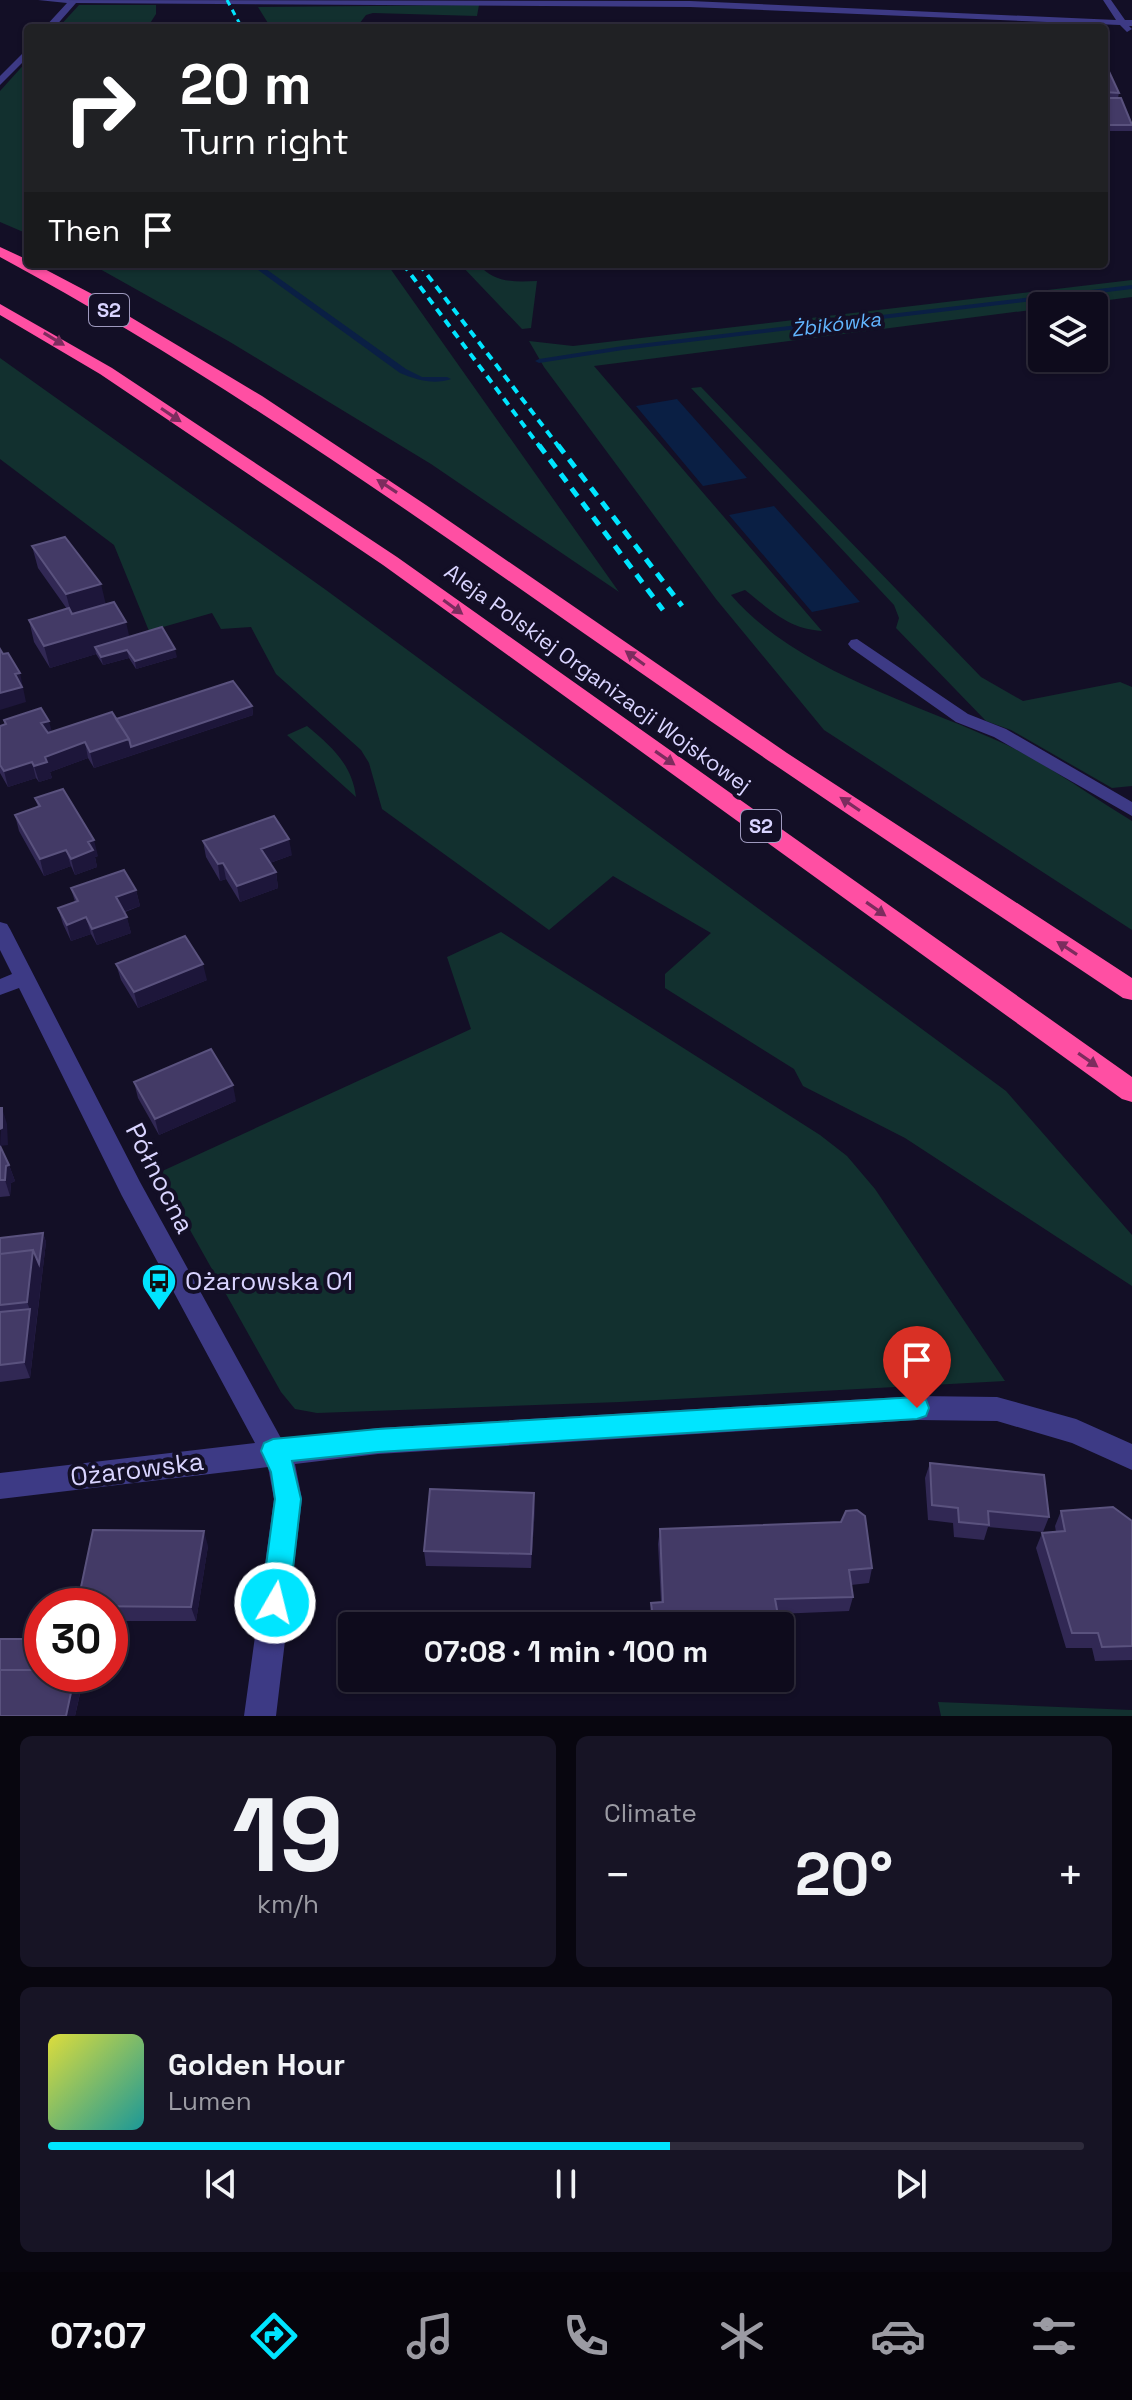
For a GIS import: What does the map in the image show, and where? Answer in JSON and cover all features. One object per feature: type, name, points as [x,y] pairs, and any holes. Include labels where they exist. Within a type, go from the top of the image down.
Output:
[{"type":"highway","name":"Aleja Polskiej Organizacji Wojskowej","points":[[0,251],[24,263]]},
{"type":"highway","name":"Aleja Polskiej Organizacji Wojskowej","points":[[33,268],[215,372],[452,528],[664,679],[1132,991]]},
{"type":"highway","name":"Aleja Polskiej Organizacji Wojskowej","points":[[0,309],[106,371],[390,561],[1132,1091]]},
{"type":"street","points":[[42,0],[690,4],[1128,23]]},
{"type":"street","points":[[53,24],[74,0]]},
{"type":"street","points":[[1107,0],[1128,23],[1132,37]]},
{"type":"street","points":[[0,82],[24,55]]},
{"type":"street","points":[[857,644],[962,718],[1000,733],[1132,810]]},
{"type":"street","name":"Północna","points":[[0,929],[131,1189],[284,1470],[288,1499],[260,1716]]},
{"type":"street","points":[[0,987],[25,978]]},
{"type":"street","name":"Ożarowska","points":[[0,1486],[273,1451],[378,1441],[917,1408],[997,1409],[1076,1432],[1132,1457]]},
{"type":"green space","points":[[79,5],[156,5],[156,14],[150,24],[62,24]]},
{"type":"green space","points":[[479,5],[477,16],[373,13],[366,15],[359,24],[269,24],[258,7]]},
{"type":"green space","points":[[24,64],[24,232],[0,222],[0,91]]},
{"type":"green space","points":[[98,268],[390,268],[619,592],[431,464],[230,342]]},
{"type":"green space","points":[[464,268],[482,268],[505,280],[537,281],[531,328],[522,329]]},
{"type":"green space","points":[[1132,280],[1132,297],[1108,300],[1108,292],[1030,292]]},
{"type":"green space","points":[[1028,292],[1028,310],[594,366],[822,631],[789,622],[745,590],[731,595],[759,622],[790,645],[860,683],[1023,753],[1132,821],[1132,930],[824,730],[716,599],[544,367],[529,341],[573,346]]},
{"type":"green space","points":[[0,358],[326,590],[1006,1091],[1132,1235],[1132,1286],[905,1138],[803,1086],[794,1069],[665,988],[665,974],[711,933],[613,876],[549,930],[382,809],[369,763],[361,750],[276,674],[251,627],[221,629],[212,613],[149,631],[114,545],[0,459]]},
{"type":"green space","points":[[701,387],[981,677],[1023,701],[1120,682],[1132,687],[1132,786],[1112,788],[1011,730],[986,721],[896,628],[899,618],[894,605],[691,388]]},
{"type":"green space","points":[[307,726],[345,765],[356,797],[287,735]]},
{"type":"green space","points":[[501,932],[820,1135],[847,1156],[875,1189],[1005,1381],[620,1402],[317,1413],[295,1409],[281,1392],[158,1173],[471,1029],[447,957]]},
{"type":"green space","points":[[938,1702],[1132,1710],[1132,1716],[941,1716]]},
{"type":"water","points":[[677,399],[747,478],[703,486],[636,406]]},
{"type":"water","points":[[774,506],[860,602],[812,612],[729,515]]},
{"type":"building","points":[[1108,69],[1119,93],[1108,92]]},
{"type":"building","points":[[1108,98],[1121,98],[1132,125],[1108,125]]},
{"type":"building","points":[[65,537],[101,584],[66,594],[32,546]]},
{"type":"building","points":[[114,602],[126,622],[44,646],[29,620],[69,608],[72,614]]},
{"type":"building","points":[[162,627],[175,649],[135,661],[127,650],[101,657],[95,647]]},
{"type":"building","points":[[0,649],[3,654],[8,653],[20,673],[15,674],[22,687],[0,693]]},
{"type":"building","points":[[233,681],[252,706],[131,747],[116,719]]},
{"type":"building","points":[[41,708],[49,721],[41,723],[48,733],[112,712],[129,739],[90,752],[85,742],[45,757],[47,762],[34,766],[32,762],[4,771],[0,765],[0,726],[6,724],[4,720]]},
{"type":"building","points":[[63,789],[94,840],[88,842],[93,850],[71,859],[66,850],[40,859],[15,815],[40,806],[35,798]]},
{"type":"building","points":[[274,816],[289,839],[261,849],[276,872],[237,886],[223,863],[218,864],[203,841]]},
{"type":"building","points":[[124,870],[136,890],[116,897],[127,917],[92,929],[86,917],[67,925],[58,908],[78,901],[71,888]]},
{"type":"building","points":[[185,936],[203,964],[134,992],[116,964]]},
{"type":"building","points":[[211,1049],[233,1085],[155,1119],[134,1082]]},
{"type":"building","points":[[0,1108],[2,1128],[0,1129]]},
{"type":"building","points":[[0,1146],[9,1165],[6,1166],[5,1180],[0,1180]]},
{"type":"building","points":[[43,1233],[39,1264],[33,1250],[0,1254],[0,1238]]},
{"type":"building","points":[[33,1250],[27,1302],[0,1305],[0,1254]]},
{"type":"building","points":[[30,1309],[24,1362],[0,1365],[0,1312]]},
{"type":"building","points":[[930,1463],[1044,1475],[1049,1517],[988,1511],[989,1525],[959,1522],[958,1508],[932,1505]]},
{"type":"building","points":[[430,1489],[534,1493],[531,1554],[424,1551]]},
{"type":"building","points":[[1113,1507],[1132,1521],[1132,1646],[1102,1647],[1098,1633],[1072,1633],[1042,1533],[1065,1531],[1061,1511]]},
{"type":"building","points":[[857,1510],[865,1516],[872,1568],[849,1570],[853,1597],[775,1599],[777,1612],[652,1612],[651,1603],[663,1602],[660,1529],[841,1522],[846,1511]]},
{"type":"building","points":[[93,1530],[204,1531],[191,1607],[128,1606],[128,1588],[81,1588]]},
{"type":"building","points":[[0,1639],[24,1639],[24,1670],[0,1670]]},
{"type":"building","points":[[0,1670],[24,1670],[24,1692],[71,1692],[66,1716],[0,1716]]},
{"type":"waterway","name":"Żbikówka","points":[[260,268],[403,371],[421,379],[447,379]]},
{"type":"waterway","name":"Żbikówka","points":[[539,361],[623,348],[1132,287]]},
{"type":"railway","points":[[227,0],[240,24]]},
{"type":"railway","points":[[406,268],[540,447]]},
{"type":"railway","points":[[422,268],[559,447]]},
{"type":"railway","points":[[539,445],[663,610]]},
{"type":"railway","points":[[558,445],[682,606]]},
{"type":"place","name":"Ożarowska 01","points":[[159,1312]]},
{"type":"route","points":[[275,1603],[288,1499],[284,1470],[273,1451],[378,1441],[917,1408]]}]
